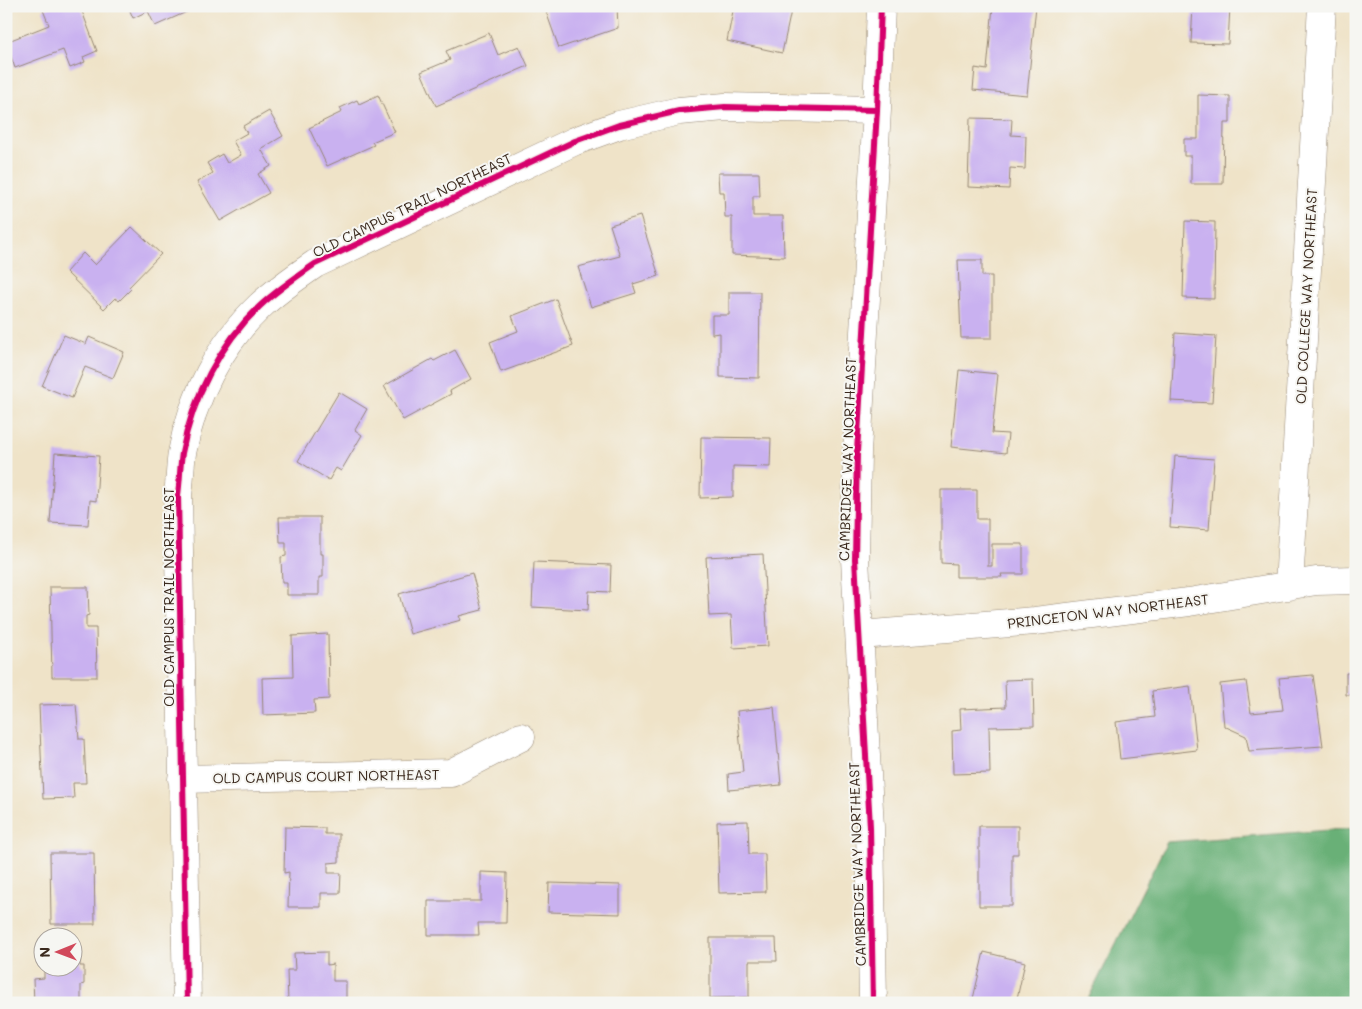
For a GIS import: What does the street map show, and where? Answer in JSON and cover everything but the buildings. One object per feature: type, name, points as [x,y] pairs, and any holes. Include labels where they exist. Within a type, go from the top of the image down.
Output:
[{"type":"street","name":"CAMBRIDGE WAY NORTHEAST","points":[[872,1003],[870,827],[855,559],[857,452],[877,110],[881,6]]},
{"type":"street","name":"OLD COLLEGE WAY NORTHEAST","points":[[1289,586],[1322,6]]},
{"type":"street","name":"OLD CAMPUS TRAIL NORTHEAST","points":[[187,1003],[178,495],[182,453],[193,412],[210,373],[232,338],[260,306],[288,282],[315,264],[575,141],[619,126],[679,111],[725,107],[877,110]]},
{"type":"street","name":"PRINCETON WAY NORTHEAST","points":[[860,635],[1035,622],[1189,602],[1316,581],[1356,580]]},
{"type":"street","name":"OLD CAMPUS COURT NORTHEAST","points":[[182,779],[451,773],[522,738]]},
{"type":"green space","points":[[1356,828],[1356,1003],[1086,1003],[1167,842]]},
{"type":"cycle path","points":[[873,1003],[870,827],[855,559],[857,452],[877,110],[881,6]]},
{"type":"cycle path","points":[[187,1003],[178,495],[182,453],[193,412],[210,373],[232,337],[266,300],[315,264],[575,141],[619,125],[679,111],[725,107],[877,110]]}]
